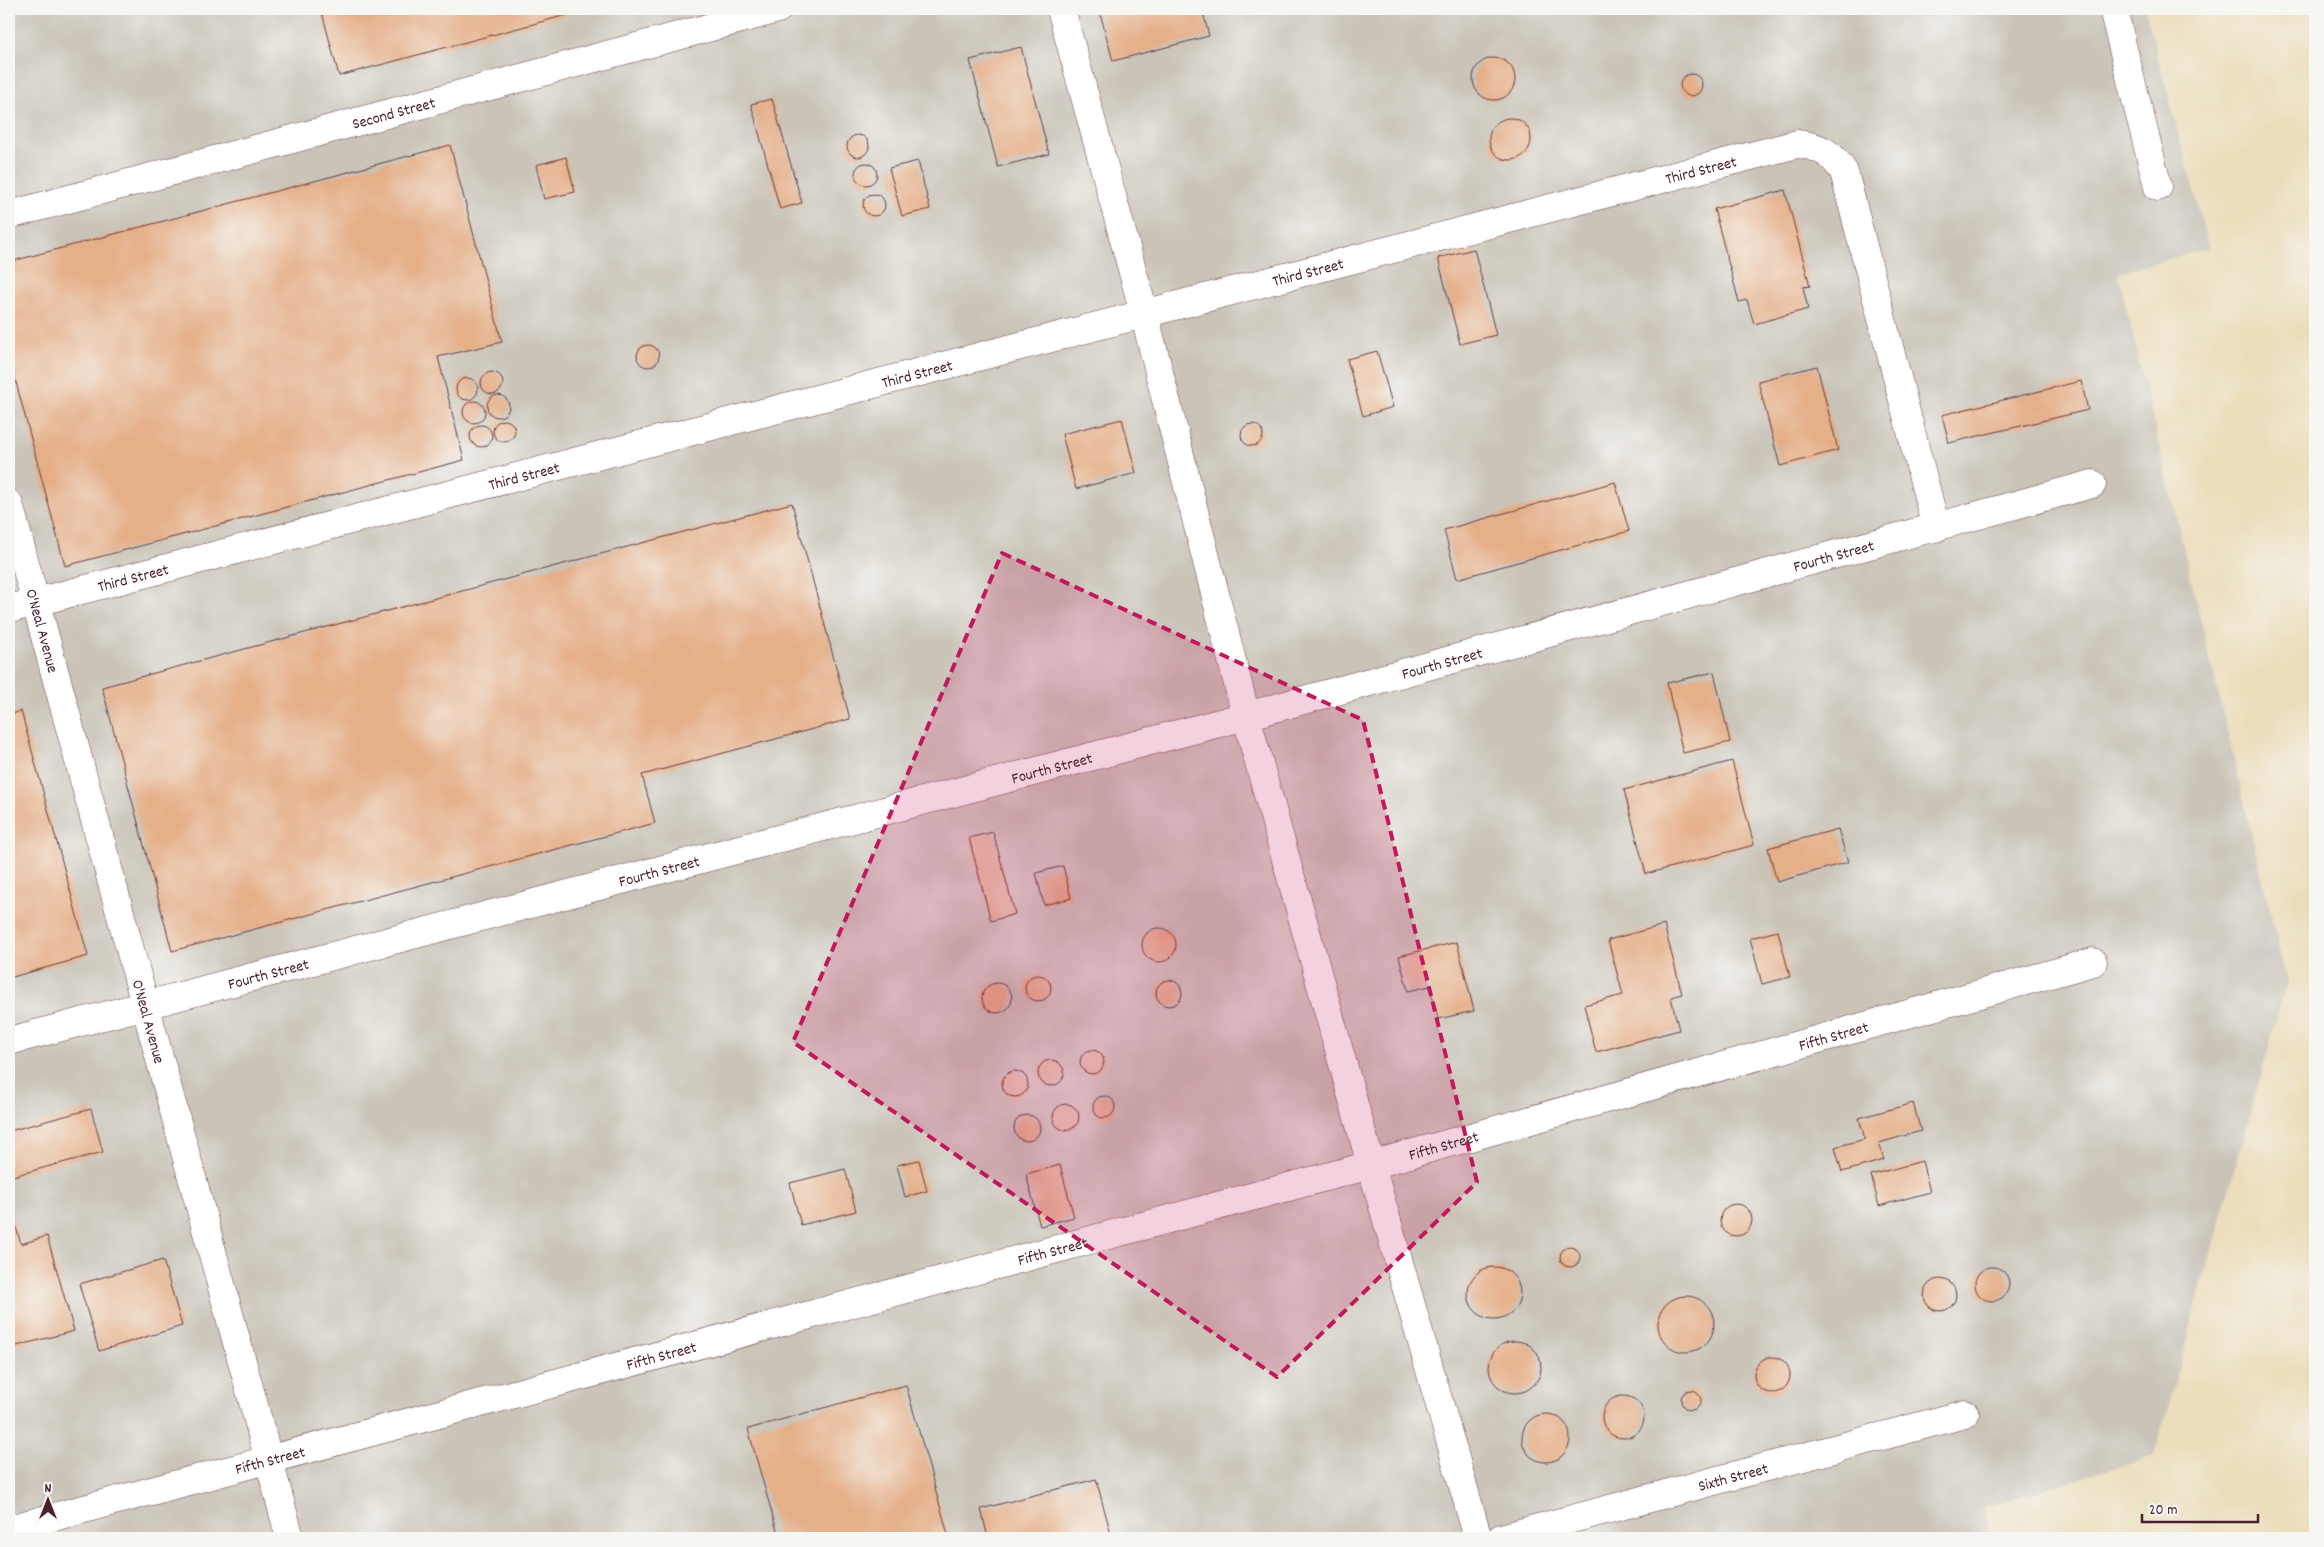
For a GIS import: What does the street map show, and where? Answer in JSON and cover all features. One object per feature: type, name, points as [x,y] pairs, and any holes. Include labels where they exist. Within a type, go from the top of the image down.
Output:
[{"type":"lane","name":"Second Street","points":[[9,215],[778,9]]},
{"type":"lane","points":[[1061,9],[1144,313],[1246,716],[1370,1166],[1478,1538]]},
{"type":"lane","points":[[2113,9],[2158,187]]},
{"type":"lane","name":"Third Street","points":[[21,606],[1797,144],[1812,145],[1825,150],[1836,160],[1844,172],[1936,528]]},
{"type":"lane","name":"Fourth Street","points":[[9,1041],[1246,716],[2092,484]]},
{"type":"lane","name":"O'Neal Avenue","points":[[9,504],[21,606],[146,1004],[290,1538]]},
{"type":"lane","name":"Fifth Street","points":[[9,1529],[1370,1166],[2093,962]]},
{"type":"lane","name":"Sixth Street","points":[[1501,1538],[1964,1414]]},
{"type":"highlighted area","points":[[1002,553],[1363,720],[1477,1182],[1277,1377],[793,1042]]},
{"type":"shaded area","points":[[9,9],[2145,9],[2209,248],[2118,273],[2287,982],[2154,1456],[1984,1508],[1991,1538],[9,1538]]},
{"type":"building","points":[[321,9],[589,9],[339,76]]},
{"type":"building","points":[[1099,9],[1202,9],[1209,36],[1113,61]]},
{"type":"building","points":[[1021,47],[1049,154],[998,167],[970,60]]},
{"type":"building","points":[[1498,58],[1506,61],[1512,67],[1515,79],[1512,91],[1506,97],[1490,100],[1482,97],[1476,91],[1473,75],[1476,67],[1482,61]]},
{"type":"building","points":[[1691,74],[1699,77],[1702,85],[1699,93],[1691,96],[1683,93],[1680,85],[1683,77]]},
{"type":"building","points":[[772,99],[802,203],[780,209],[751,104]]},
{"type":"building","points":[[1514,118],[1522,121],[1528,127],[1531,139],[1528,151],[1522,157],[1506,160],[1498,157],[1492,151],[1489,135],[1492,127],[1498,121]]},
{"type":"building","points":[[858,135],[866,138],[869,146],[866,154],[858,157],[850,154],[847,146],[850,138]]},
{"type":"building","points":[[450,145],[502,342],[438,357],[464,460],[65,566],[9,356],[9,262]]},
{"type":"building","points":[[566,157],[575,192],[544,199],[536,165]]},
{"type":"building","points":[[918,161],[930,209],[902,216],[889,168]]},
{"type":"building","points":[[866,163],[874,166],[877,174],[874,182],[866,185],[858,182],[855,174],[858,166]]},
{"type":"building","points":[[1785,190],[1810,286],[1803,287],[1808,309],[1754,324],[1747,300],[1739,302],[1714,209]]},
{"type":"building","points":[[874,194],[882,197],[885,205],[882,213],[874,216],[866,213],[863,205],[866,197]]},
{"type":"building","points":[[1474,249],[1496,335],[1460,344],[1438,258]]},
{"type":"building","points":[[648,345],[656,348],[659,356],[656,364],[648,367],[640,364],[637,356],[640,348]]},
{"type":"building","points":[[1377,351],[1393,407],[1363,416],[1347,359]]},
{"type":"building","points":[[1817,366],[1838,450],[1780,466],[1758,381]]},
{"type":"building","points":[[492,372],[500,375],[503,383],[500,391],[492,394],[484,391],[481,383],[484,375]]},
{"type":"building","points":[[467,378],[475,381],[478,389],[475,397],[467,400],[459,397],[456,389],[459,381]]},
{"type":"building","points":[[2081,381],[2088,410],[1949,443],[1942,415]]},
{"type":"building","points":[[498,395],[506,398],[509,406],[506,414],[498,417],[490,414],[487,406],[490,398]]},
{"type":"building","points":[[474,401],[482,404],[485,412],[482,420],[474,423],[466,420],[463,412],[466,404]]},
{"type":"building","points":[[1122,419],[1136,473],[1076,489],[1062,434]]},
{"type":"building","points":[[504,420],[512,423],[515,431],[512,439],[504,442],[496,439],[493,431],[496,423]]},
{"type":"building","points":[[1252,424],[1260,427],[1263,435],[1260,443],[1252,446],[1244,443],[1241,435],[1244,427]]},
{"type":"building","points":[[481,425],[489,428],[492,436],[489,444],[481,447],[473,444],[470,436],[473,428]]},
{"type":"building","points":[[1615,482],[1629,531],[1457,579],[1444,530]]},
{"type":"building","points":[[792,503],[850,719],[642,775],[655,823],[172,951],[102,687]]},
{"type":"building","points":[[1714,672],[1730,742],[1683,753],[1667,683]]},
{"type":"building","points":[[21,711],[88,956],[9,978],[9,715]]},
{"type":"building","points":[[1732,761],[1754,845],[1646,874],[1624,790]]},
{"type":"building","points":[[1838,829],[1848,862],[1777,882],[1768,848]]},
{"type":"building","points":[[993,832],[1015,914],[991,921],[969,838]]},
{"type":"building","points":[[1063,866],[1071,898],[1044,905],[1036,873]]},
{"type":"building","points":[[1664,925],[1682,994],[1671,997],[1679,1030],[1596,1052],[1584,1005],[1623,995],[1608,940]]},
{"type":"building","points":[[1159,928],[1166,929],[1171,933],[1175,938],[1175,952],[1171,957],[1166,961],[1159,962],[1152,961],[1147,957],[1143,952],[1142,945],[1143,938],[1147,933],[1152,929]]},
{"type":"building","points":[[1778,931],[1790,977],[1762,984],[1750,938]]},
{"type":"building","points":[[1457,942],[1474,1011],[1438,1019],[1430,986],[1408,991],[1399,956]]},
{"type":"building","points":[[1038,975],[1047,979],[1051,988],[1047,997],[1038,1001],[1029,997],[1025,988],[1029,979]]},
{"type":"building","points":[[1169,980],[1178,984],[1182,993],[1178,1002],[1169,1006],[1160,1002],[1156,993],[1160,984]]},
{"type":"building","points":[[997,983],[1007,988],[1012,998],[1007,1008],[997,1013],[987,1008],[982,998],[987,988]]},
{"type":"building","points":[[1092,1050],[1101,1053],[1104,1062],[1101,1071],[1092,1074],[1083,1071],[1080,1062],[1083,1053]]},
{"type":"building","points":[[1051,1060],[1060,1064],[1064,1073],[1060,1082],[1051,1086],[1042,1082],[1038,1073],[1042,1064]]},
{"type":"building","points":[[1015,1071],[1024,1075],[1028,1084],[1024,1093],[1015,1097],[1006,1093],[1002,1084],[1006,1075]]},
{"type":"building","points":[[1104,1096],[1112,1099],[1115,1107],[1112,1115],[1104,1118],[1096,1115],[1093,1107],[1096,1099]]},
{"type":"building","points":[[1913,1103],[1921,1131],[1879,1143],[1884,1160],[1842,1172],[1835,1147],[1865,1139],[1859,1118]]},
{"type":"building","points":[[1066,1104],[1075,1108],[1079,1117],[1075,1126],[1066,1130],[1057,1126],[1053,1117],[1057,1108]]},
{"type":"building","points":[[91,1109],[103,1152],[9,1177],[9,1131]]},
{"type":"building","points":[[1027,1115],[1036,1119],[1040,1128],[1036,1137],[1027,1141],[1018,1137],[1014,1128],[1018,1119]]},
{"type":"building","points":[[919,1160],[927,1191],[905,1197],[897,1165]]},
{"type":"building","points":[[1922,1161],[1930,1192],[1879,1206],[1871,1175]]},
{"type":"building","points":[[1060,1165],[1074,1217],[1040,1226],[1026,1174]]},
{"type":"building","points":[[845,1169],[856,1211],[801,1225],[790,1183]]},
{"type":"building","points":[[9,1204],[21,1244],[47,1236],[74,1331],[9,1348]]},
{"type":"building","points":[[1736,1204],[1748,1208],[1752,1220],[1748,1232],[1736,1236],[1724,1232],[1720,1220],[1724,1208]]},
{"type":"building","points":[[1570,1247],[1577,1250],[1580,1257],[1577,1264],[1570,1267],[1563,1264],[1560,1257],[1563,1250]]},
{"type":"building","points":[[163,1260],[182,1326],[99,1351],[79,1284]]},
{"type":"building","points":[[1489,1267],[1499,1267],[1513,1274],[1520,1288],[1520,1298],[1513,1312],[1499,1319],[1489,1319],[1479,1315],[1472,1308],[1468,1298],[1468,1288],[1472,1278],[1479,1271]]},
{"type":"building","points":[[1992,1267],[1999,1268],[2004,1272],[2008,1277],[2008,1291],[2004,1296],[1999,1300],[1992,1301],[1985,1300],[1980,1296],[1976,1291],[1975,1284],[1976,1277],[1980,1272],[1985,1268]]},
{"type":"building","points":[[1940,1279],[1946,1280],[1951,1284],[1955,1289],[1955,1301],[1951,1306],[1946,1310],[1940,1311],[1934,1310],[1929,1306],[1925,1301],[1924,1295],[1925,1289],[1929,1284],[1934,1280]]},
{"type":"building","points":[[1681,1296],[1691,1296],[1706,1304],[1712,1313],[1714,1324],[1712,1335],[1706,1344],[1691,1352],[1681,1352],[1670,1347],[1663,1340],[1658,1329],[1658,1319],[1663,1308],[1670,1301]]},
{"type":"building","points":[[1510,1341],[1520,1341],[1534,1348],[1541,1362],[1541,1372],[1534,1386],[1520,1393],[1510,1393],[1500,1389],[1493,1382],[1489,1372],[1489,1362],[1493,1352],[1500,1345]]},
{"type":"building","points":[[1772,1357],[1784,1363],[1790,1375],[1784,1387],[1772,1393],[1760,1387],[1754,1375],[1760,1363]]},
{"type":"building","points":[[906,1385],[949,1538],[779,1538],[748,1429]]},
{"type":"building","points":[[1691,1390],[1698,1393],[1701,1400],[1698,1407],[1691,1410],[1684,1407],[1681,1400],[1684,1393]]},
{"type":"building","points":[[1627,1396],[1635,1399],[1641,1405],[1644,1417],[1641,1429],[1635,1435],[1619,1438],[1611,1435],[1605,1429],[1602,1413],[1605,1405],[1611,1399]]},
{"type":"building","points":[[1546,1414],[1555,1416],[1563,1421],[1568,1429],[1570,1438],[1568,1447],[1563,1455],[1555,1460],[1546,1462],[1537,1460],[1529,1455],[1524,1447],[1522,1438],[1524,1429],[1529,1421],[1537,1416]]},
{"type":"building","points":[[1096,1479],[1112,1538],[988,1538],[981,1509]]}]
